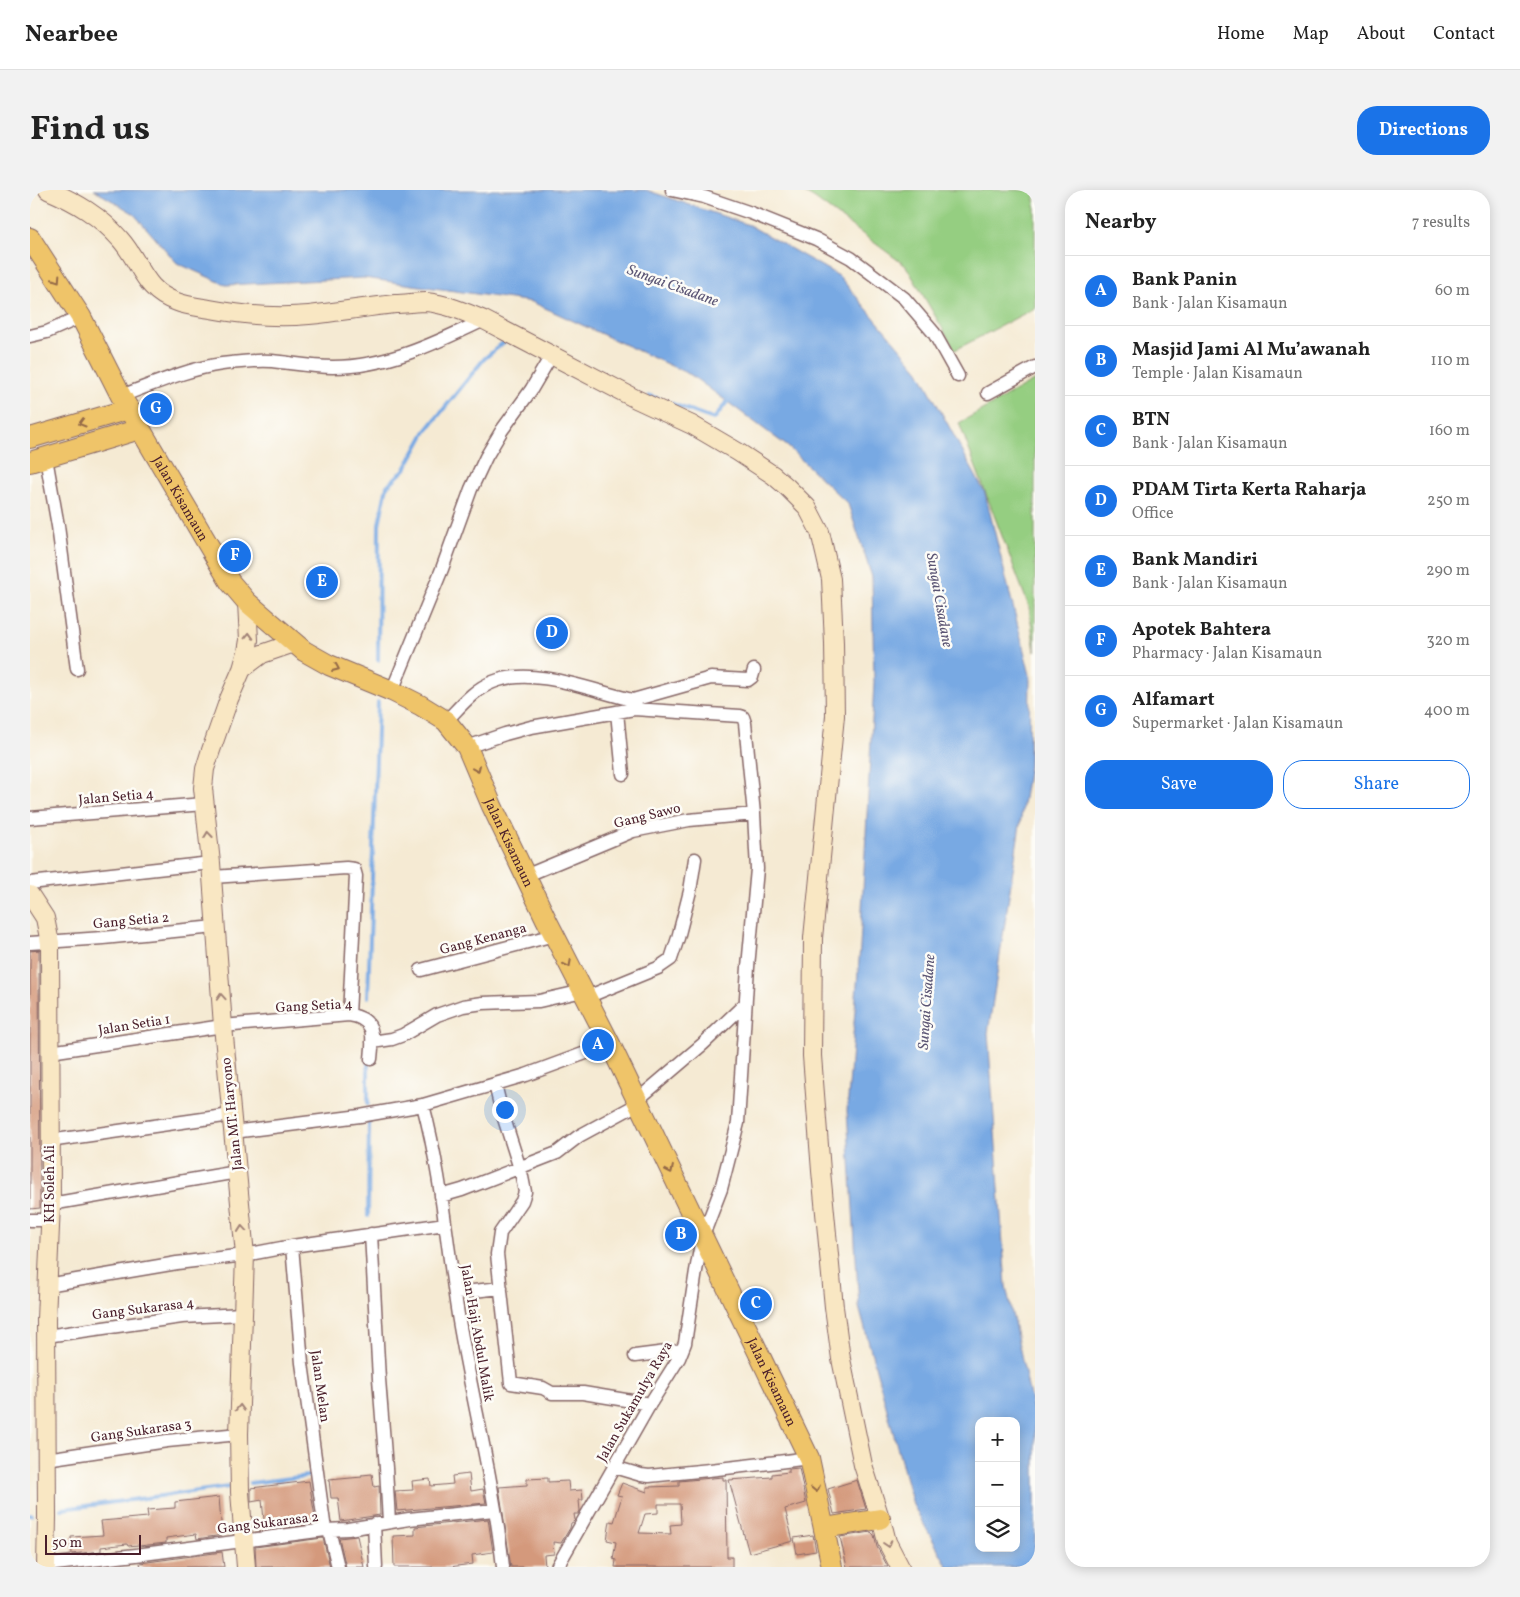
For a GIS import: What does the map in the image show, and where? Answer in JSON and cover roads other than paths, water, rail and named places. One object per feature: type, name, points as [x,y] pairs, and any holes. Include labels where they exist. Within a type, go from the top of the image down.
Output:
[{"type":"main road","name":"Jalan Kisamaun","points":[[30,238],[82,317],[140,429],[230,582],[247,602],[294,643],[311,655],[329,665],[392,691],[446,721],[467,747],[525,876],[610,1044],[809,1458],[832,1567]]},
{"type":"main road","points":[[30,438],[125,402]]},
{"type":"main road","points":[[38,460],[140,429]]},
{"type":"main road","points":[[824,1528],[880,1519]]},
{"type":"street","points":[[48,190],[67,198],[106,223],[122,241],[147,281],[162,296],[177,302],[229,312],[283,316],[309,315],[424,302],[458,310],[484,320],[636,399],[692,425],[773,475],[807,507],[820,532],[831,579],[834,643],[835,716],[813,938],[812,1056],[820,1170],[841,1359],[863,1465],[886,1542],[900,1567]]},
{"type":"street","points":[[672,190],[751,213],[816,239],[851,258],[904,298],[934,333],[958,376]]},
{"type":"street","points":[[30,336],[47,332],[82,317]]},
{"type":"street","points":[[125,402],[165,379],[221,365],[270,361],[332,367],[377,362],[422,348],[484,320]]},
{"type":"street","points":[[392,691],[442,569],[471,489],[486,457],[531,390],[551,356]]},
{"type":"street","points":[[988,393],[1035,367]]},
{"type":"street","points":[[38,460],[58,526],[77,669]]},
{"type":"street","name":"Jalan MT. Haryono","points":[[246,1567],[240,1492],[245,1255],[222,1026],[203,788],[205,769],[229,698],[242,669],[249,640],[247,602]]},
{"type":"street","name":"Jalan MT. Haryono","points":[[242,669],[262,654],[294,643]]},
{"type":"street","points":[[467,747],[531,727],[617,712],[633,704],[711,678],[748,680],[754,675],[754,670]]},
{"type":"street","points":[[446,721],[474,693],[493,682],[507,678],[556,680],[584,686],[633,704]]},
{"type":"street","name":"Jalan Sukamulya Raya","points":[[557,1567],[650,1404],[674,1367],[682,1350],[687,1332],[702,1238],[721,1189],[738,1123],[757,869],[754,814],[745,723],[743,717],[740,716],[633,704]]},
{"type":"street","points":[[617,712],[623,774]]},
{"type":"street","name":"Jalan Setia 4","points":[[30,818],[204,804]]},
{"type":"street","name":"Gang Sawo","points":[[525,876],[633,831],[688,820],[754,814]]},
{"type":"street","points":[[372,1042],[392,1039],[437,1015],[462,1006],[483,1003],[539,1001],[585,994],[658,968],[671,959],[692,882],[695,859]]},
{"type":"street","points":[[30,883],[211,870],[354,869],[356,876],[349,1015]]},
{"type":"street","name":"KH Soleh Ali","points":[[30,895],[45,918],[50,942],[50,1212],[46,1336],[46,1566]]},
{"type":"street","name":"Gang Setia 2","points":[[30,943],[215,928]]},
{"type":"street","name":"Gang Kenanga","points":[[421,970],[554,935]]},
{"type":"street","points":[[441,1196],[462,1190],[557,1153],[579,1136],[637,1103],[746,1004]]},
{"type":"street","name":"Gang Setia 4","points":[[222,1026],[349,1015],[364,1020],[373,1033],[371,1060]]},
{"type":"street","name":"Jalan Setia 1","points":[[50,1052],[222,1026]]},
{"type":"street","points":[[233,1132],[360,1116],[423,1105],[526,1075],[610,1044]]},
{"type":"street","points":[[495,1084],[521,1172],[524,1195],[500,1234],[498,1254],[512,1382],[543,1388],[552,1393],[582,1393],[650,1404]]},
{"type":"street","name":"Jalan Haji Abdul Malik","points":[[423,1105],[434,1148],[455,1293],[503,1567]]},
{"type":"street","points":[[49,1141],[231,1115]]},
{"type":"street","points":[[30,1220],[50,1212],[237,1172]]},
{"type":"street","points":[[47,1285],[177,1263],[245,1255],[292,1246],[445,1224]]},
{"type":"street","points":[[371,1234],[389,1522]]},
{"type":"street","name":"Jalan Melan","points":[[292,1246],[302,1363],[317,1477],[327,1530],[338,1567]]},
{"type":"street","points":[[455,1293],[501,1288]]},
{"type":"street","name":"Gang Sukarasa 4","points":[[46,1336],[182,1317],[243,1314]]},
{"type":"street","points":[[635,1356],[682,1350]]},
{"type":"street","name":"Gang Sukarasa 3","points":[[46,1459],[167,1441],[240,1434]]},
{"type":"street","points":[[614,1467],[641,1476],[650,1476],[743,1467],[809,1458]]},
{"type":"street","name":"Gang Sukarasa 2","points":[[46,1566],[494,1510]]},
{"type":"street","points":[[374,1524],[376,1567]]},
{"type":"water","name":"Sungai Cisadane","points":[[94,190],[646,190],[749,225],[839,276],[919,371],[985,493],[1030,675],[1029,766],[988,1033],[1006,1286],[1035,1419],[1035,1567],[948,1567],[913,1505],[859,1307],[847,1111],[860,947],[874,682],[872,577],[848,504],[787,446],[691,375],[532,302],[364,278],[226,285],[177,263],[133,213]]},
{"type":"waterway","points":[[378,660],[379,524],[387,486],[405,469],[426,431],[484,359],[504,342]]},
{"type":"waterway","points":[[650,396],[714,419],[730,398]]},
{"type":"waterway","points":[[368,997],[378,702]]},
{"type":"waterway","points":[[368,1062],[368,1104]]},
{"type":"waterway","points":[[368,1216],[369,1123]]},
{"type":"waterway","points":[[250,1483],[308,1476]]},
{"type":"waterway","points":[[62,1509],[229,1487]]},
{"type":"place","name":"Alfamart","points":[[156,409]]},
{"type":"place","name":"Apotek Bahtera","points":[[235,556]]},
{"type":"place","name":"Bank Mandiri","points":[[322,582]]},
{"type":"place","name":"PDAM Tirta Kerta Raharja","points":[[552,633]]},
{"type":"place","name":"Bank Panin","points":[[598,1045]]},
{"type":"place","name":"Masjid Jami Al Mu’awanah","points":[[681,1235]]},
{"type":"place","name":"BTN","points":[[756,1304]]}]
